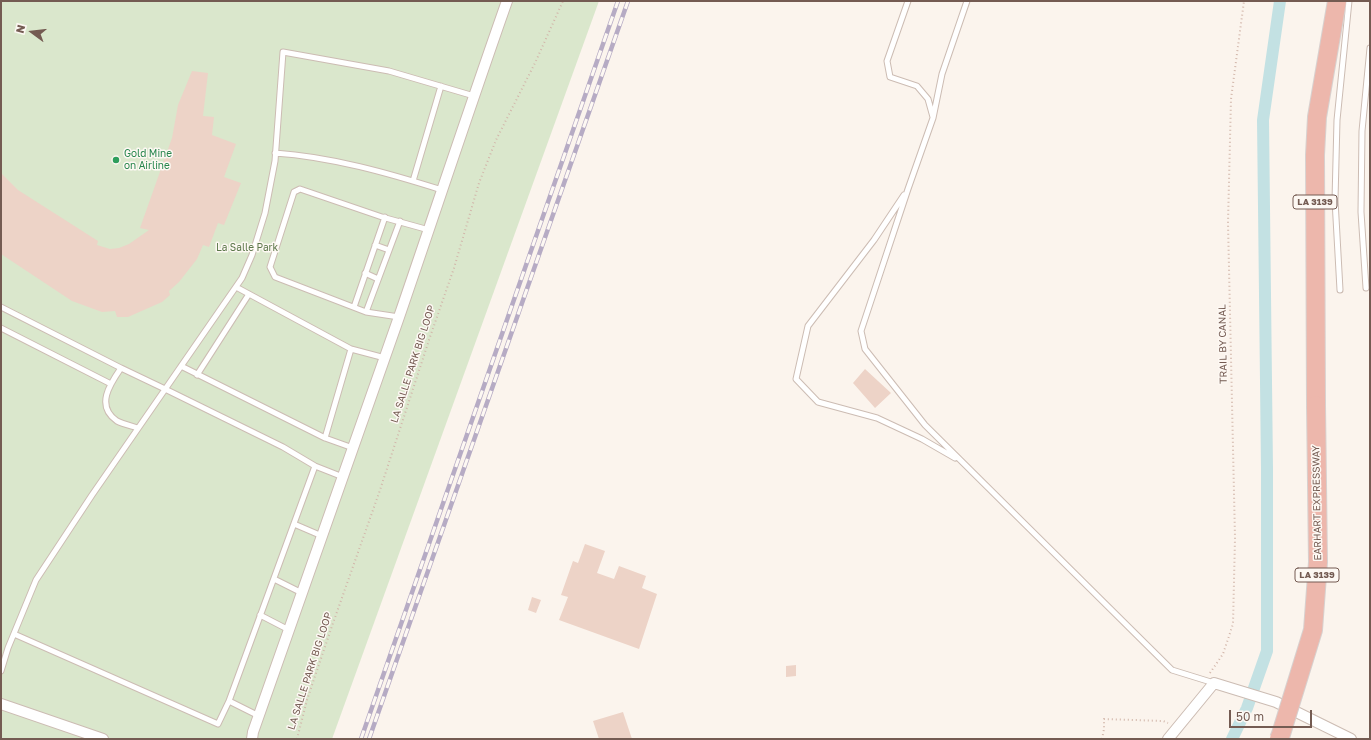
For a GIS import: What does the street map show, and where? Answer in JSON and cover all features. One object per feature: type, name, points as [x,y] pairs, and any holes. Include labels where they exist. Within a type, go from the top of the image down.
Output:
[{"type":"highway","name":"EARHART EXPRESSWAY","points":[[1278,739],[1281,734],[1313,630],[1318,562],[1315,155],[1317,117],[1337,1]]},
{"type":"street","points":[[252,739],[385,358],[507,1]]},
{"type":"street","points":[[1168,739],[1210,682],[1276,702],[1351,739]]},
{"type":"street","points":[[1,704],[103,739]]},
{"type":"lane","points":[[908,1],[886,61],[890,77],[917,86],[928,99],[933,118]]},
{"type":"lane","points":[[967,1],[942,74],[933,118],[861,331],[864,349],[925,425],[1172,670],[1210,682]]},
{"type":"lane","points":[[1340,290],[1335,200],[1337,120],[1349,1]]},
{"type":"lane","points":[[1366,288],[1361,212],[1362,131],[1370,48]]},
{"type":"lane","points":[[1,671],[36,580],[138,428],[242,278],[252,255],[264,213],[275,153],[283,52],[389,71],[474,96]]},
{"type":"lane","points":[[413,181],[440,86]]},
{"type":"lane","points":[[275,153],[327,159],[442,190]]},
{"type":"lane","points":[[399,317],[366,312],[275,277],[270,267],[294,192],[300,189],[429,230]]},
{"type":"lane","points":[[908,189],[874,240],[808,326],[796,379],[818,402],[877,418],[922,439],[963,463]]},
{"type":"lane","points":[[354,307],[385,217]]},
{"type":"lane","points":[[366,312],[400,221]]},
{"type":"lane","points":[[376,245],[389,250]]},
{"type":"lane","points":[[365,273],[378,279]]},
{"type":"lane","points":[[236,287],[351,349],[385,358]]},
{"type":"lane","points":[[198,375],[249,294]]},
{"type":"lane","points":[[1,307],[121,368],[283,447],[315,466],[343,477]]},
{"type":"lane","points":[[1,328],[111,384]]},
{"type":"lane","points":[[325,438],[351,349]]},
{"type":"lane","points":[[181,366],[325,438],[353,448]]},
{"type":"lane","points":[[121,368],[105,397],[108,412],[117,421],[138,428]]},
{"type":"lane","points":[[14,634],[218,724],[229,701],[315,466]]},
{"type":"lane","points":[[294,524],[322,536]]},
{"type":"lane","points":[[274,579],[302,593]]},
{"type":"lane","points":[[260,615],[289,630]]},
{"type":"lane","points":[[229,701],[259,716]]},
{"type":"path","name":"LA SALLE PARK BIG LOOP","points":[[297,739],[307,700],[329,633],[379,493],[454,268],[479,183],[496,140],[564,1]]},
{"type":"path","name":"TRAIL BY CANAL","points":[[1210,682],[1223,654],[1233,624],[1236,538],[1228,222],[1231,99],[1244,1]]},
{"type":"path","points":[[1102,739],[1104,719],[1163,721],[1179,726]]},
{"type":"green space","name":"La Salle Park","points":[[1,1],[599,1],[332,739],[1,739]]},
{"type":"building","points":[[192,71],[208,73],[203,116],[214,117],[212,135],[236,144],[224,177],[241,183],[224,225],[218,223],[209,247],[203,245],[197,259],[179,282],[169,291],[170,295],[162,302],[128,317],[117,317],[115,311],[102,312],[72,301],[1,254],[1,173],[18,190],[98,241],[97,245],[110,249],[119,248],[129,244],[149,230],[140,228],[172,138],[178,105]]},
{"type":"building","points":[[865,369],[891,393],[875,408],[853,383]]},
{"type":"building","points":[[585,544],[605,551],[597,573],[614,579],[619,566],[646,576],[642,588],[657,594],[639,649],[559,620],[568,597],[561,595],[573,561],[578,563]]},
{"type":"building","points":[[532,597],[541,600],[536,613],[528,610]]},
{"type":"building","points":[[796,665],[796,676],[786,677],[786,666]]},
{"type":"building","points":[[623,712],[632,739],[599,739],[593,721]]},
{"type":"waterway","points":[[1232,739],[1247,708],[1267,651],[1267,469],[1263,120],[1280,1]]},
{"type":"railway","points":[[361,739],[618,1]]},
{"type":"railway","points":[[369,739],[628,1]]},
{"type":"place","name":"Gold Mine on Airline","points":[[116,160]]}]
